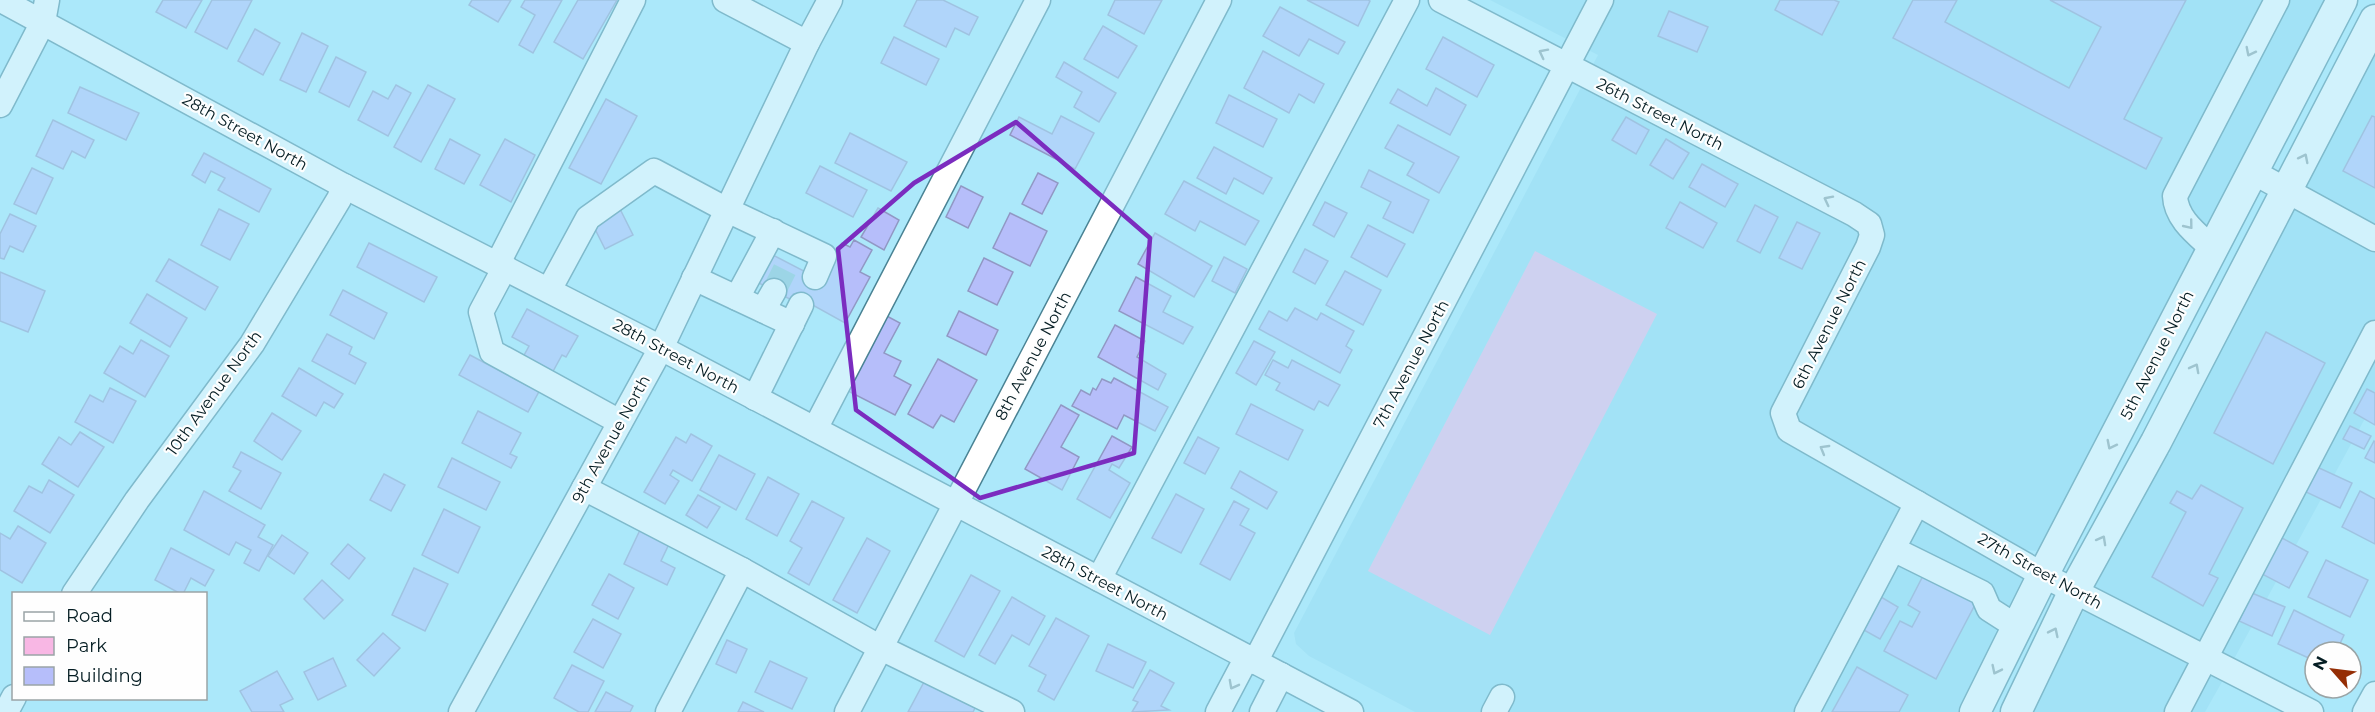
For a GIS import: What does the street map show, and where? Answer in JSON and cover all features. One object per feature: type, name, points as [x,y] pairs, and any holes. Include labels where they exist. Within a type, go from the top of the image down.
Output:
[{"type":"main road","name":"5th Avenue North","points":[[1975,712],[2043,575],[2342,0]]},
{"type":"main road","points":[[2016,712],[2074,591],[2156,442],[2375,20]]},
{"type":"main road","points":[[2148,374],[2156,442]]},
{"type":"street","name":"28th Street North","points":[[1,0],[45,11],[344,186],[661,348],[1351,712]]},
{"type":"street","points":[[620,422],[492,352],[481,312],[633,0]]},
{"type":"street","points":[[725,0],[807,43]]},
{"type":"street","name":"9th Avenue North","points":[[461,712],[661,348],[807,43],[830,0]]},
{"type":"street","points":[[815,429],[1038,0]]},
{"type":"street","name":"8th Avenue North","points":[[847,712],[1220,0]]},
{"type":"street","points":[[1099,579],[1407,0]]},
{"type":"street","name":"26th Street North","points":[[1441,0],[1854,214],[1869,224],[1872,235]]},
{"type":"street","name":"7th Avenue North","points":[[1218,712],[1251,659],[1601,0]]},
{"type":"street","points":[[2213,249],[2187,225],[2175,204],[2175,196],[2277,0]]},
{"type":"street","points":[[0,105],[45,11]]},
{"type":"street","points":[[549,290],[588,218],[654,171],[727,210],[773,231],[792,253],[824,256],[814,277]]},
{"type":"street","points":[[2253,172],[2375,239]]},
{"type":"street","name":"10th Avenue North","points":[[75,592],[136,500],[252,344],[339,199],[344,186]]},
{"type":"street","points":[[737,298],[773,231]]},
{"type":"street","name":"6th Avenue North","points":[[1783,413],[1861,263],[1872,235]]},
{"type":"street","points":[[694,278],[737,298],[769,301],[796,315],[755,398]]},
{"type":"street","points":[[2176,712],[2375,333]]},
{"type":"street","name":"27th Street North","points":[[1783,413],[1789,429],[2043,575],[2311,712]]},
{"type":"street","points":[[584,488],[742,570],[881,648],[1012,712]]},
{"type":"street","points":[[1807,712],[1917,503]]},
{"type":"street","points":[[1893,549],[1982,593],[1989,609],[2017,627]]},
{"type":"street","points":[[668,712],[742,570]]},
{"type":"street","points":[[1262,712],[1281,675]]},
{"type":"street","points":[[2365,712],[2375,694]]},
{"type":"highlighted area","points":[[1016,122],[1150,238],[1134,453],[980,498],[856,410],[838,249],[914,183]]},
{"type":"shaded area","points":[[1490,0],[2327,0],[2053,532],[2036,551],[2020,549],[1913,491],[1796,712],[1415,712],[1309,656],[1296,644],[1294,633],[1598,55]]},
{"type":"shaded area","points":[[2375,49],[2375,226],[2303,187]]},
{"type":"shaded area","points":[[2293,208],[2375,253],[2375,400],[2234,659],[2095,587],[2164,454],[2170,454],[2169,446]]},
{"type":"shaded area","points":[[1913,514],[2027,579],[1961,712],[1809,712]]},
{"type":"shaded area","points":[[2085,608],[2223,680],[2205,712],[2033,712]]},
{"type":"green space","points":[[1535,251],[1657,314],[1490,635],[1368,571]]},
{"type":"building","points":[[163,0],[202,0],[186,28],[156,12]]},
{"type":"building","points":[[212,0],[252,0],[227,49],[195,32]]},
{"type":"building","points":[[472,0],[511,0],[498,22],[469,5]]},
{"type":"building","points":[[525,0],[562,0],[533,53],[519,45],[535,15],[521,7]]},
{"type":"building","points":[[578,0],[617,0],[583,59],[554,42]]},
{"type":"building","points":[[917,0],[943,0],[978,17],[969,35],[955,28],[946,47],[904,26]]},
{"type":"building","points":[[1115,0],[1162,0],[1144,34],[1108,15]]},
{"type":"building","points":[[1307,0],[1368,0],[1370,1],[1358,26]]},
{"type":"building","points":[[1780,0],[1834,0],[1839,2],[1822,35],[1775,10]]},
{"type":"building","points":[[1913,0],[1957,0],[1945,22],[2069,88],[2101,27],[2050,0],[2186,0],[2124,119],[2162,138],[2146,169],[1893,38]]},
{"type":"building","points":[[1280,7],[1345,42],[1338,54],[1309,39],[1299,56],[1263,36]]},
{"type":"building","points":[[1669,11],[1708,27],[1697,52],[1658,36]]},
{"type":"building","points":[[1103,26],[1137,46],[1118,78],[1084,59]]},
{"type":"building","points":[[255,29],[280,43],[263,75],[238,61]]},
{"type":"building","points":[[302,33],[328,46],[306,92],[280,80]]},
{"type":"building","points":[[894,37],[939,59],[926,85],[881,63]]},
{"type":"building","points":[[1443,37],[1494,65],[1477,97],[1426,69]]},
{"type":"building","points":[[1263,51],[1324,84],[1314,103],[1299,94],[1289,113],[1244,88]]},
{"type":"building","points":[[336,57],[366,72],[349,107],[319,92]]},
{"type":"building","points":[[1064,62],[1116,93],[1099,122],[1074,107],[1082,92],[1056,77]]},
{"type":"building","points":[[396,85],[411,93],[388,136],[358,120],[373,91],[388,99]]},
{"type":"building","points":[[428,85],[455,99],[421,162],[394,147]]},
{"type":"building","points":[[80,87],[139,113],[126,140],[68,113]]},
{"type":"building","points":[[1436,88],[1466,105],[1450,135],[1390,103],[1398,89],[1427,106]]},
{"type":"building","points":[[1229,95],[1277,119],[1263,147],[1216,123]]},
{"type":"building","points":[[606,99],[637,116],[601,184],[569,168]]},
{"type":"building","points":[[1061,116],[1094,133],[1075,169],[1010,135],[1019,117],[1052,134]]},
{"type":"building","points":[[2372,116],[2375,117],[2375,188],[2343,171]]},
{"type":"building","points":[[1626,117],[1649,130],[1636,154],[1612,140]]},
{"type":"building","points":[[53,120],[94,140],[85,158],[72,151],[63,169],[36,156]]},
{"type":"building","points":[[1398,125],[1459,157],[1439,193],[1407,175],[1414,163],[1385,148]]},
{"type":"building","points":[[850,133],[907,162],[891,191],[835,163]]},
{"type":"building","points":[[450,139],[480,155],[464,184],[435,169]]},
{"type":"building","points":[[505,139],[535,155],[511,202],[480,185]]},
{"type":"building","points":[[1666,139],[1689,153],[1673,179],[1650,165]]},
{"type":"building","points":[[1214,147],[1272,178],[1263,194],[1234,178],[1226,194],[1197,178]]},
{"type":"building","points":[[204,153],[271,189],[259,212],[218,190],[225,178],[211,171],[205,183],[192,175]]},
{"type":"building","points":[[1702,164],[1738,184],[1725,207],[1689,187]]},
{"type":"building","points":[[820,166],[867,190],[853,217],[806,193]]},
{"type":"building","points":[[32,168],[53,178],[36,214],[14,204]]},
{"type":"building","points":[[1369,170],[1429,200],[1413,233],[1383,218],[1391,202],[1361,187]]},
{"type":"building","points":[[1038,173],[1058,183],[1042,214],[1022,204]]},
{"type":"building","points":[[1184,181],[1259,221],[1245,245],[1200,221],[1195,231],[1165,214]]},
{"type":"building","points":[[961,186],[983,197],[968,228],[946,217]]},
{"type":"building","points":[[1325,202],[1347,213],[1334,237],[1313,225]]},
{"type":"building","points":[[1680,202],[1717,223],[1703,248],[1666,228]]},
{"type":"building","points":[[1755,205],[1778,217],[1760,253],[1737,241]]},
{"type":"building","points":[[619,207],[633,235],[605,249],[591,221]]},
{"type":"building","points":[[878,208],[899,220],[884,250],[861,237]]},
{"type":"building","points":[[219,209],[249,224],[230,260],[201,245]]},
{"type":"building","points":[[1010,213],[1047,231],[1030,266],[993,248]]},
{"type":"building","points":[[10,214],[36,226],[23,252],[10,246],[4,259],[0,258],[0,234]]},
{"type":"building","points":[[1797,222],[1820,233],[1802,269],[1779,258]]},
{"type":"building","points":[[1368,225],[1405,244],[1387,277],[1351,257]]},
{"type":"building","points":[[1155,233],[1212,266],[1194,297],[1138,264]]},
{"type":"building","points":[[854,240],[872,250],[860,272],[870,277],[845,323],[811,304],[809,309],[753,280],[769,253],[821,280],[842,243],[850,247]]},
{"type":"building","points":[[369,243],[437,277],[424,302],[357,267]]},
{"type":"building","points":[[1305,249],[1328,261],[1315,284],[1293,272]]},
{"type":"building","points":[[1224,257],[1247,269],[1235,293],[1212,281]]},
{"type":"building","points":[[984,258],[1013,272],[997,305],[968,291]]},
{"type":"building","points":[[169,259],[218,287],[205,310],[156,281]]},
{"type":"building","points":[[1345,271],[1381,290],[1363,325],[1326,305]]},
{"type":"building","points":[[0,272],[45,291],[28,332],[0,321]]},
{"type":"building","points":[[1136,277],[1171,296],[1163,312],[1193,327],[1183,344],[1119,311]]},
{"type":"building","points":[[343,290],[387,313],[374,339],[330,315]]},
{"type":"building","points":[[147,294],[187,318],[170,347],[130,323]]},
{"type":"building","points":[[1295,308],[1317,320],[1321,313],[1354,331],[1346,346],[1352,350],[1340,373],[1259,329],[1269,311],[1287,321]]},
{"type":"building","points":[[527,309],[578,336],[566,357],[562,355],[551,375],[522,359],[529,346],[512,337]]},
{"type":"building","points":[[959,311],[998,330],[986,355],[947,336]]},
{"type":"building","points":[[883,314],[900,323],[884,353],[901,361],[894,376],[911,385],[895,415],[844,389]]},
{"type":"building","points":[[1115,325],[1145,341],[1137,357],[1166,374],[1158,390],[1098,357]]},
{"type":"building","points":[[2266,332],[2325,363],[2273,464],[2214,433]]},
{"type":"building","points":[[327,334],[352,347],[349,354],[366,363],[355,384],[312,361]]},
{"type":"building","points":[[141,340],[169,356],[145,397],[104,373],[120,346],[133,354]]},
{"type":"building","points":[[1254,341],[1275,352],[1256,385],[1236,373]]},
{"type":"building","points":[[470,355],[528,386],[531,380],[542,386],[528,412],[459,375]]},
{"type":"building","points":[[938,359],[977,380],[954,422],[941,415],[933,428],[908,414]]},
{"type":"building","points":[[1273,360],[1288,368],[1292,360],[1340,385],[1328,406],[1319,401],[1314,410],[1276,390],[1280,383],[1265,375]]},
{"type":"building","points":[[299,368],[343,394],[334,408],[324,402],[316,416],[282,396]]},
{"type":"building","points":[[1114,378],[1168,407],[1155,431],[1124,415],[1117,429],[1072,406],[1081,390],[1090,395],[1102,379],[1111,383]]},
{"type":"building","points":[[110,388],[136,401],[113,443],[75,422],[90,395],[103,402]]},
{"type":"building","points":[[2367,389],[2375,393],[2375,425],[2354,413]]},
{"type":"building","points":[[1251,404],[1303,430],[1288,460],[1236,434]]},
{"type":"building","points":[[1061,405],[1079,415],[1061,447],[1079,457],[1062,490],[1025,469]]},
{"type":"building","points":[[478,411],[521,433],[510,454],[517,457],[511,468],[462,443]]},
{"type":"building","points":[[272,413],[301,431],[282,460],[254,441]]},
{"type":"building","points":[[2350,426],[2371,436],[2364,449],[2343,439]]},
{"type":"building","points":[[80,432],[104,447],[78,487],[42,464],[59,437],[71,445]]},
{"type":"building","points":[[691,434],[712,446],[692,481],[673,470],[670,475],[679,481],[665,504],[644,492],[676,437],[686,443]]},
{"type":"building","points":[[1112,436],[1132,447],[1119,468],[1112,464],[1109,470],[1130,483],[1110,518],[1077,499]]},
{"type":"building","points":[[1198,437],[1219,448],[1205,474],[1184,463]]},
{"type":"building","points":[[2375,442],[2375,463],[2365,458]]},
{"type":"building","points":[[241,452],[281,473],[261,509],[229,491],[241,471],[233,467]]},
{"type":"building","points":[[719,455],[755,474],[736,510],[700,490]]},
{"type":"building","points":[[452,458],[500,482],[486,510],[438,487]]},
{"type":"building","points":[[2317,467],[2352,483],[2340,508],[2306,492]]},
{"type":"building","points":[[1240,471],[1277,492],[1267,509],[1231,488]]},
{"type":"building","points":[[384,474],[405,485],[391,511],[370,500]]},
{"type":"building","points":[[768,477],[799,494],[777,536],[746,519]]},
{"type":"building","points":[[49,480],[74,495],[50,533],[14,511],[29,486],[42,493]]},
{"type":"building","points":[[2201,485],[2243,508],[2209,574],[2218,578],[2203,606],[2152,577],[2186,512],[2170,503],[2177,491],[2192,499]]},
{"type":"building","points":[[204,491],[265,525],[258,537],[273,545],[259,571],[244,563],[251,550],[236,542],[229,555],[184,530]]},
{"type":"building","points":[[2360,491],[2375,499],[2375,544],[2342,527]]},
{"type":"building","points":[[1176,494],[1204,509],[1181,553],[1152,538]]},
{"type":"building","points":[[698,495],[720,507],[707,528],[686,515]]},
{"type":"building","points":[[812,501],[844,518],[809,585],[788,573],[802,548],[790,541]]},
{"type":"building","points":[[1234,501],[1249,509],[1240,525],[1255,533],[1230,580],[1200,564]]},
{"type":"building","points":[[444,509],[480,527],[458,573],[422,555]]},
{"type":"building","points":[[18,526],[46,543],[22,583],[0,570],[0,533],[10,539]]},
{"type":"building","points":[[640,530],[669,544],[661,561],[675,568],[667,585],[624,564]]},
{"type":"building","points":[[282,535],[308,553],[294,574],[268,556]]},
{"type":"building","points":[[867,538],[890,551],[857,613],[833,600]]},
{"type":"building","points":[[2282,538],[2308,552],[2289,588],[2262,574]]},
{"type":"building","points":[[348,544],[365,558],[349,579],[331,564]]},
{"type":"building","points":[[171,548],[214,570],[205,586],[191,578],[184,592],[177,592],[155,580]]},
{"type":"building","points":[[2326,560],[2368,580],[2350,617],[2308,597]]},
{"type":"building","points":[[414,568],[448,584],[425,631],[392,615]]},
{"type":"building","points":[[1926,570],[1979,597],[1936,679],[1884,651],[1900,621],[1912,627],[1920,612],[1908,605]]},
{"type":"building","points":[[609,574],[634,588],[618,619],[592,605]]},
{"type":"building","points":[[971,575],[1000,591],[964,657],[935,641]]},
{"type":"building","points":[[322,580],[343,600],[324,619],[304,599]]},
{"type":"building","points":[[2252,593],[2285,607],[2272,636],[2239,621]]},
{"type":"building","points":[[1012,597],[1045,616],[1029,645],[1012,635],[995,664],[979,655]]},
{"type":"building","points":[[1881,597],[1898,607],[1880,639],[1862,629]]},
{"type":"building","points":[[2294,610],[2344,635],[2342,640],[2303,640],[2303,655],[2278,644]]},
{"type":"building","points":[[1056,618],[1089,636],[1054,700],[1038,691],[1046,675],[1029,666]]},
{"type":"building","points":[[593,619],[621,634],[603,668],[574,652]]},
{"type":"building","points":[[383,633],[400,648],[374,676],[357,660]]},
{"type":"building","points":[[727,640],[747,649],[736,673],[716,664]]},
{"type":"building","points":[[1108,644],[1146,662],[1133,688],[1096,671]]},
{"type":"building","points":[[333,658],[346,686],[318,700],[304,672]]},
{"type":"building","points":[[770,661],[807,678],[792,709],[755,692]]},
{"type":"building","points":[[572,665],[604,681],[588,712],[579,712],[554,698]]},
{"type":"building","points":[[1857,667],[1908,695],[1899,712],[1832,712]]},
{"type":"building","points":[[1150,670],[1174,683],[1161,706],[1169,710],[1132,712],[1138,702],[1133,700]]},
{"type":"building","points":[[277,671],[293,699],[280,705],[284,712],[252,712],[240,691]]},
{"type":"building","points":[[924,682],[975,708],[973,712],[908,712]]},
{"type":"building","points":[[606,692],[633,706],[630,712],[595,712]]},
{"type":"building","points":[[743,702],[764,712],[738,712]]},
{"type":"tunnel","points":[[774,291],[788,263]]}]
